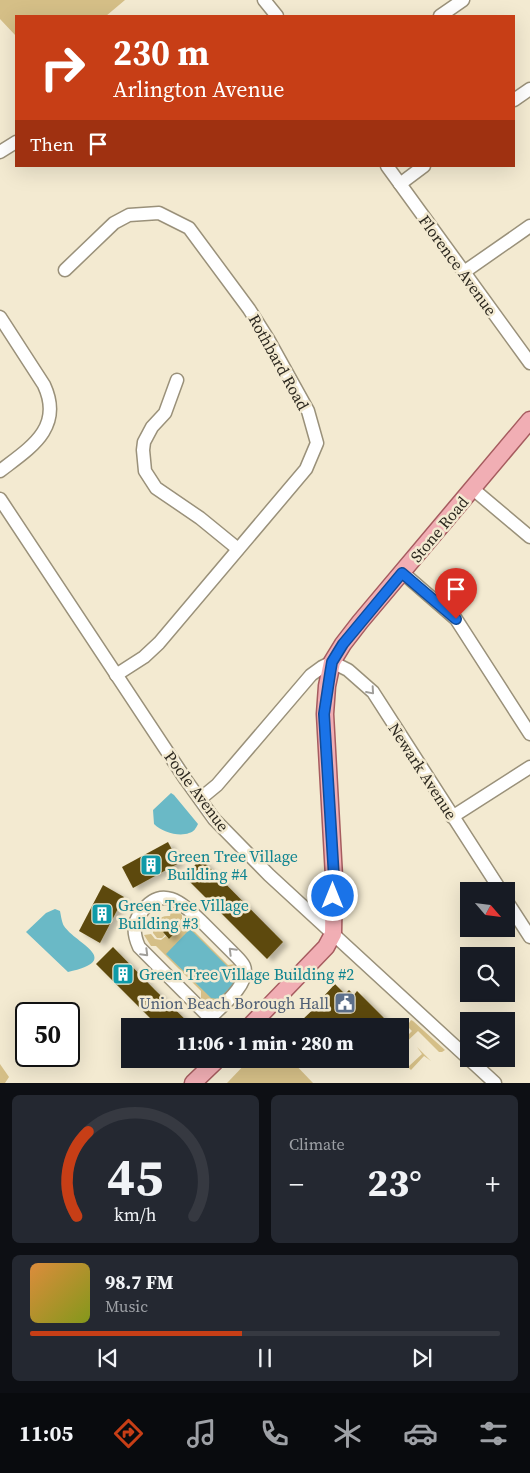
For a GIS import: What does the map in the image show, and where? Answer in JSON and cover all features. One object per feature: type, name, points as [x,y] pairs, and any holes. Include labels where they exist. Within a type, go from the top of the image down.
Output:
[{"type":"main road","name":"Stone Road","points":[[332,934],[334,878],[324,714],[332,662],[343,644],[530,420]]},
{"type":"main road","points":[[258,1018],[326,947],[332,934]]},
{"type":"main road","points":[[193,1083],[209,1068]]},
{"type":"street","points":[[441,15],[463,0]]},
{"type":"street","points":[[515,99],[530,89]]},
{"type":"street","points":[[0,152],[15,143]]},
{"type":"street","name":"Florence Avenue","points":[[388,167],[530,363]]},
{"type":"street","points":[[400,184],[423,167]]},
{"type":"street","name":"Rothbard Road","points":[[65,270],[118,220],[129,215],[159,213],[188,228],[197,237],[264,331],[308,411],[317,443],[306,469],[159,643],[144,657],[116,675]]},
{"type":"street","points":[[464,272],[530,226]]},
{"type":"street","points":[[0,317],[44,385],[48,393],[50,413],[43,434],[35,443],[0,471]]},
{"type":"street","points":[[177,380],[165,413],[152,427],[144,442],[142,450],[145,471],[156,488],[200,518],[238,549]]},
{"type":"street","points":[[473,488],[530,537]]},
{"type":"street","name":"Poole Avenue","points":[[0,499],[116,675],[200,799],[224,830],[332,934],[460,1051]]},
{"type":"street","points":[[402,573],[456,619],[530,734]]},
{"type":"street","name":"Stone Road","points":[[200,799],[217,785],[312,675],[332,662]]},
{"type":"street","name":"Newark Avenue","points":[[332,662],[348,670],[373,692],[495,882]]},
{"type":"street","points":[[452,817],[530,767]]},
{"type":"street","points":[[165,898],[177,900],[183,904],[244,966],[244,976],[238,988],[214,1022],[139,947],[134,926],[141,912],[152,902],[165,898]]},
{"type":"street","points":[[515,914],[530,937]]},
{"type":"street","name":"Poole Avenue","points":[[478,1067],[495,1083]]},
{"type":"shaded area","points":[[0,0],[125,0],[107,15],[15,15],[15,35],[0,19]]},
{"type":"shaded area","points":[[172,907],[182,915],[182,919],[228,965],[235,964],[238,970],[236,982],[232,988],[222,999],[211,1006],[201,999],[201,991],[156,946],[151,946],[144,935],[151,934],[155,939],[161,940],[166,936],[169,939],[175,933],[169,926],[163,932],[165,935],[162,938],[157,938],[153,933],[155,923],[160,918],[170,916]]},
{"type":"shaded area","points":[[411,1020],[413,1021],[445,1050],[439,1052],[418,1031],[409,1040],[409,1034],[412,1031],[409,1028]]},
{"type":"shaded area","points":[[417,1047],[431,1061],[424,1056],[411,1070],[409,1066],[422,1054]]},
{"type":"shaded area","points":[[0,1064],[9,1077],[5,1083],[0,1083]]},
{"type":"shaded area","points":[[241,1068],[299,1068],[313,1083],[227,1083]]},
{"type":"water","points":[[171,793],[198,824],[192,832],[185,834],[171,833],[154,824],[153,810]]},
{"type":"water","points":[[55,909],[60,911],[64,926],[70,933],[92,951],[95,957],[93,962],[68,972],[26,932],[46,913]]},
{"type":"water","points":[[190,929],[229,968],[232,966],[235,971],[236,975],[233,984],[218,999],[211,998],[166,954]]},
{"type":"building","name":"Green Tree Village Building #4","points":[[168,842],[179,863],[133,888],[122,867]]},
{"type":"building","points":[[201,859],[283,942],[267,959],[184,876]]},
{"type":"building","name":"Green Tree Village Building #3","points":[[103,885],[124,897],[100,943],[79,931]]},
{"type":"building","points":[[169,926],[176,932],[169,939],[163,932]]},
{"type":"building","points":[[113,947],[184,1018],[150,1018],[96,964]]},
{"type":"building","name":"Union Beach Borough Hall","points":[[335,984],[345,994],[349,990],[354,995],[357,991],[384,1018],[304,1018],[324,999],[322,998]]},
{"type":"place","name":"Green Tree Village Building #4","points":[[151,865]]},
{"type":"place","name":"Green Tree Village Building #3","points":[[102,914]]},
{"type":"place","name":"Green Tree Village Building #2","points":[[123,974]]},
{"type":"place","name":"Union Beach Borough Hall","points":[[345,1003]]},
{"type":"route","points":[[333,896],[334,878],[324,714],[332,662],[360,622],[402,573],[456,619]]}]
